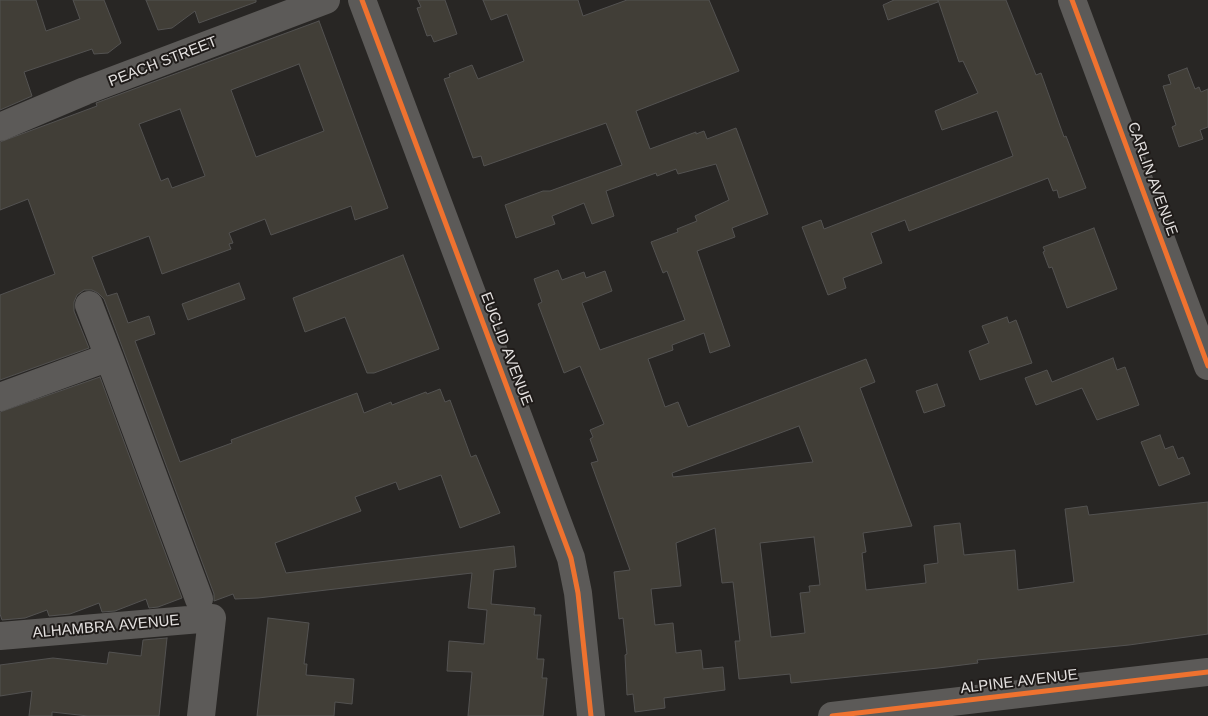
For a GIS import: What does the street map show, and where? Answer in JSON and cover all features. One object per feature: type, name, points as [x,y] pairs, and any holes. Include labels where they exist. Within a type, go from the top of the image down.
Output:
[{"type":"street","name":"PEACH STREET","points":[[0,127],[48,109],[85,91],[326,0]]},
{"type":"street","name":"EUCLID AVENUE","points":[[362,0],[571,558],[578,593],[591,716]]},
{"type":"street","name":"CARLIN AVENUE","points":[[1072,0],[1208,366]]},
{"type":"street","points":[[89,305],[205,609],[200,716]]},
{"type":"street","points":[[0,397],[109,357]]},
{"type":"street","name":"ALHAMBRA AVENUE","points":[[0,636],[205,609]]},
{"type":"street","name":"ALPINE AVENUE","points":[[832,716],[997,706],[1208,672]]},
{"type":"building","points":[[0,0],[36,0],[46,31],[80,19],[73,0],[104,0],[121,43],[108,53],[94,54],[92,49],[24,72],[32,96],[0,110]]},
{"type":"building","points":[[146,0],[256,0],[256,2],[199,23],[195,11],[172,28],[158,30]]},
{"type":"building","points":[[418,0],[445,0],[457,34],[434,42],[431,35],[427,36],[417,8],[421,7]]},
{"type":"building","points":[[483,0],[578,0],[583,16],[627,0],[709,0],[739,71],[636,111],[650,149],[696,132],[696,134],[704,131],[707,139],[736,128],[768,214],[732,228],[735,237],[697,251],[730,346],[710,353],[704,333],[672,345],[673,350],[648,359],[665,407],[678,402],[688,427],[866,359],[875,382],[860,388],[912,526],[863,533],[866,552],[862,553],[866,590],[926,583],[924,565],[938,563],[934,526],[960,523],[964,555],[1015,550],[1018,590],[1074,582],[1065,509],[1087,506],[1089,515],[1208,502],[1208,634],[1129,645],[977,660],[978,663],[938,668],[791,683],[790,674],[739,679],[735,641],[740,641],[733,582],[722,583],[715,528],[676,543],[681,586],[651,589],[655,625],[673,623],[676,653],[701,650],[703,669],[723,667],[725,690],[664,698],[665,708],[635,712],[633,694],[627,695],[625,655],[627,654],[623,618],[619,619],[614,572],[630,570],[591,463],[598,461],[590,439],[593,437],[590,430],[604,424],[580,366],[564,373],[538,304],[542,302],[534,279],[558,270],[562,280],[584,272],[586,278],[605,271],[612,291],[582,303],[600,350],[685,320],[667,271],[663,273],[651,242],[678,232],[677,229],[697,221],[695,216],[729,200],[716,164],[678,174],[676,169],[657,176],[656,173],[606,191],[614,216],[592,224],[584,203],[552,216],[555,224],[516,238],[505,205],[622,165],[606,123],[484,166],[481,156],[473,158],[444,79],[450,77],[449,74],[472,65],[478,79],[524,61],[507,14],[491,20]],"holes":[[[799,426],[813,462],[673,477],[672,473]],[[814,537],[820,585],[809,586],[810,592],[800,593],[805,633],[771,637],[760,543]]]},
{"type":"building","points":[[894,0],[938,0],[938,2],[888,20],[883,5]]},
{"type":"building","points":[[938,0],[1006,0],[1036,75],[1041,73],[1064,137],[1066,136],[1086,188],[1059,198],[1057,190],[1053,191],[1048,178],[909,231],[905,220],[871,233],[882,263],[843,278],[846,288],[828,295],[802,227],[821,220],[824,229],[1013,156],[997,111],[942,130],[935,111],[978,93],[963,61],[959,62]]},
{"type":"building","points":[[319,21],[388,208],[355,220],[351,206],[271,235],[265,219],[229,233],[233,243],[229,244],[231,249],[162,274],[149,236],[92,257],[107,296],[117,293],[128,323],[149,316],[155,334],[135,341],[180,462],[232,443],[231,440],[357,393],[364,413],[391,402],[392,405],[426,392],[427,394],[440,389],[445,402],[450,400],[471,457],[476,455],[500,513],[460,528],[441,475],[399,490],[396,482],[355,497],[361,511],[275,543],[286,573],[514,546],[516,567],[494,570],[491,604],[535,608],[534,615],[541,615],[537,659],[544,659],[542,678],[547,678],[543,716],[468,716],[472,672],[447,671],[449,641],[484,644],[487,610],[468,608],[472,573],[258,598],[235,599],[233,594],[214,601],[214,594],[124,352],[104,299],[98,293],[92,290],[84,290],[77,295],[74,302],[74,311],[89,348],[0,380],[0,295],[55,274],[28,199],[0,210],[0,142],[97,106],[96,103]],"holes":[[[299,64],[324,131],[256,157],[231,90]],[[180,109],[205,176],[172,188],[168,178],[161,181],[139,124]]]},
{"type":"building","points":[[1187,68],[1195,89],[1199,87],[1201,92],[1208,89],[1208,127],[1200,130],[1203,139],[1179,147],[1172,127],[1176,125],[1163,86],[1171,84],[1168,75]]},
{"type":"building","points":[[1094,228],[1117,289],[1067,308],[1052,267],[1049,268],[1043,247]]},
{"type":"building","points":[[403,255],[439,349],[374,373],[367,373],[345,317],[305,332],[293,298]]},
{"type":"building","points":[[239,283],[245,299],[188,320],[182,304]]},
{"type":"building","points":[[1007,317],[1009,323],[1016,320],[1032,363],[980,380],[969,351],[989,343],[982,326]]},
{"type":"building","points":[[1113,358],[1117,370],[1125,367],[1139,405],[1097,420],[1082,388],[1036,405],[1025,378],[1047,370],[1052,382]]},
{"type":"building","points":[[100,377],[182,598],[158,607],[149,608],[146,599],[115,611],[102,612],[99,603],[70,614],[49,616],[47,610],[25,618],[2,620],[0,614],[0,412]]},
{"type":"building","points":[[937,384],[945,406],[924,413],[916,391]]},
{"type":"building","points":[[1160,435],[1165,449],[1173,446],[1178,459],[1183,457],[1190,474],[1159,486],[1141,442]]},
{"type":"building","points":[[268,618],[309,623],[304,664],[307,664],[306,675],[354,679],[352,704],[335,702],[334,716],[257,716]]},
{"type":"building","points":[[167,638],[159,716],[88,716],[52,712],[52,716],[29,716],[32,691],[0,696],[0,665],[53,658],[107,664],[109,652],[141,656],[143,640]]},
{"type":"cycle path","points":[[362,0],[571,558],[578,593],[591,716]]},
{"type":"cycle path","points":[[1072,0],[1208,366]]},
{"type":"cycle path","points":[[832,716],[1208,672]]}]
